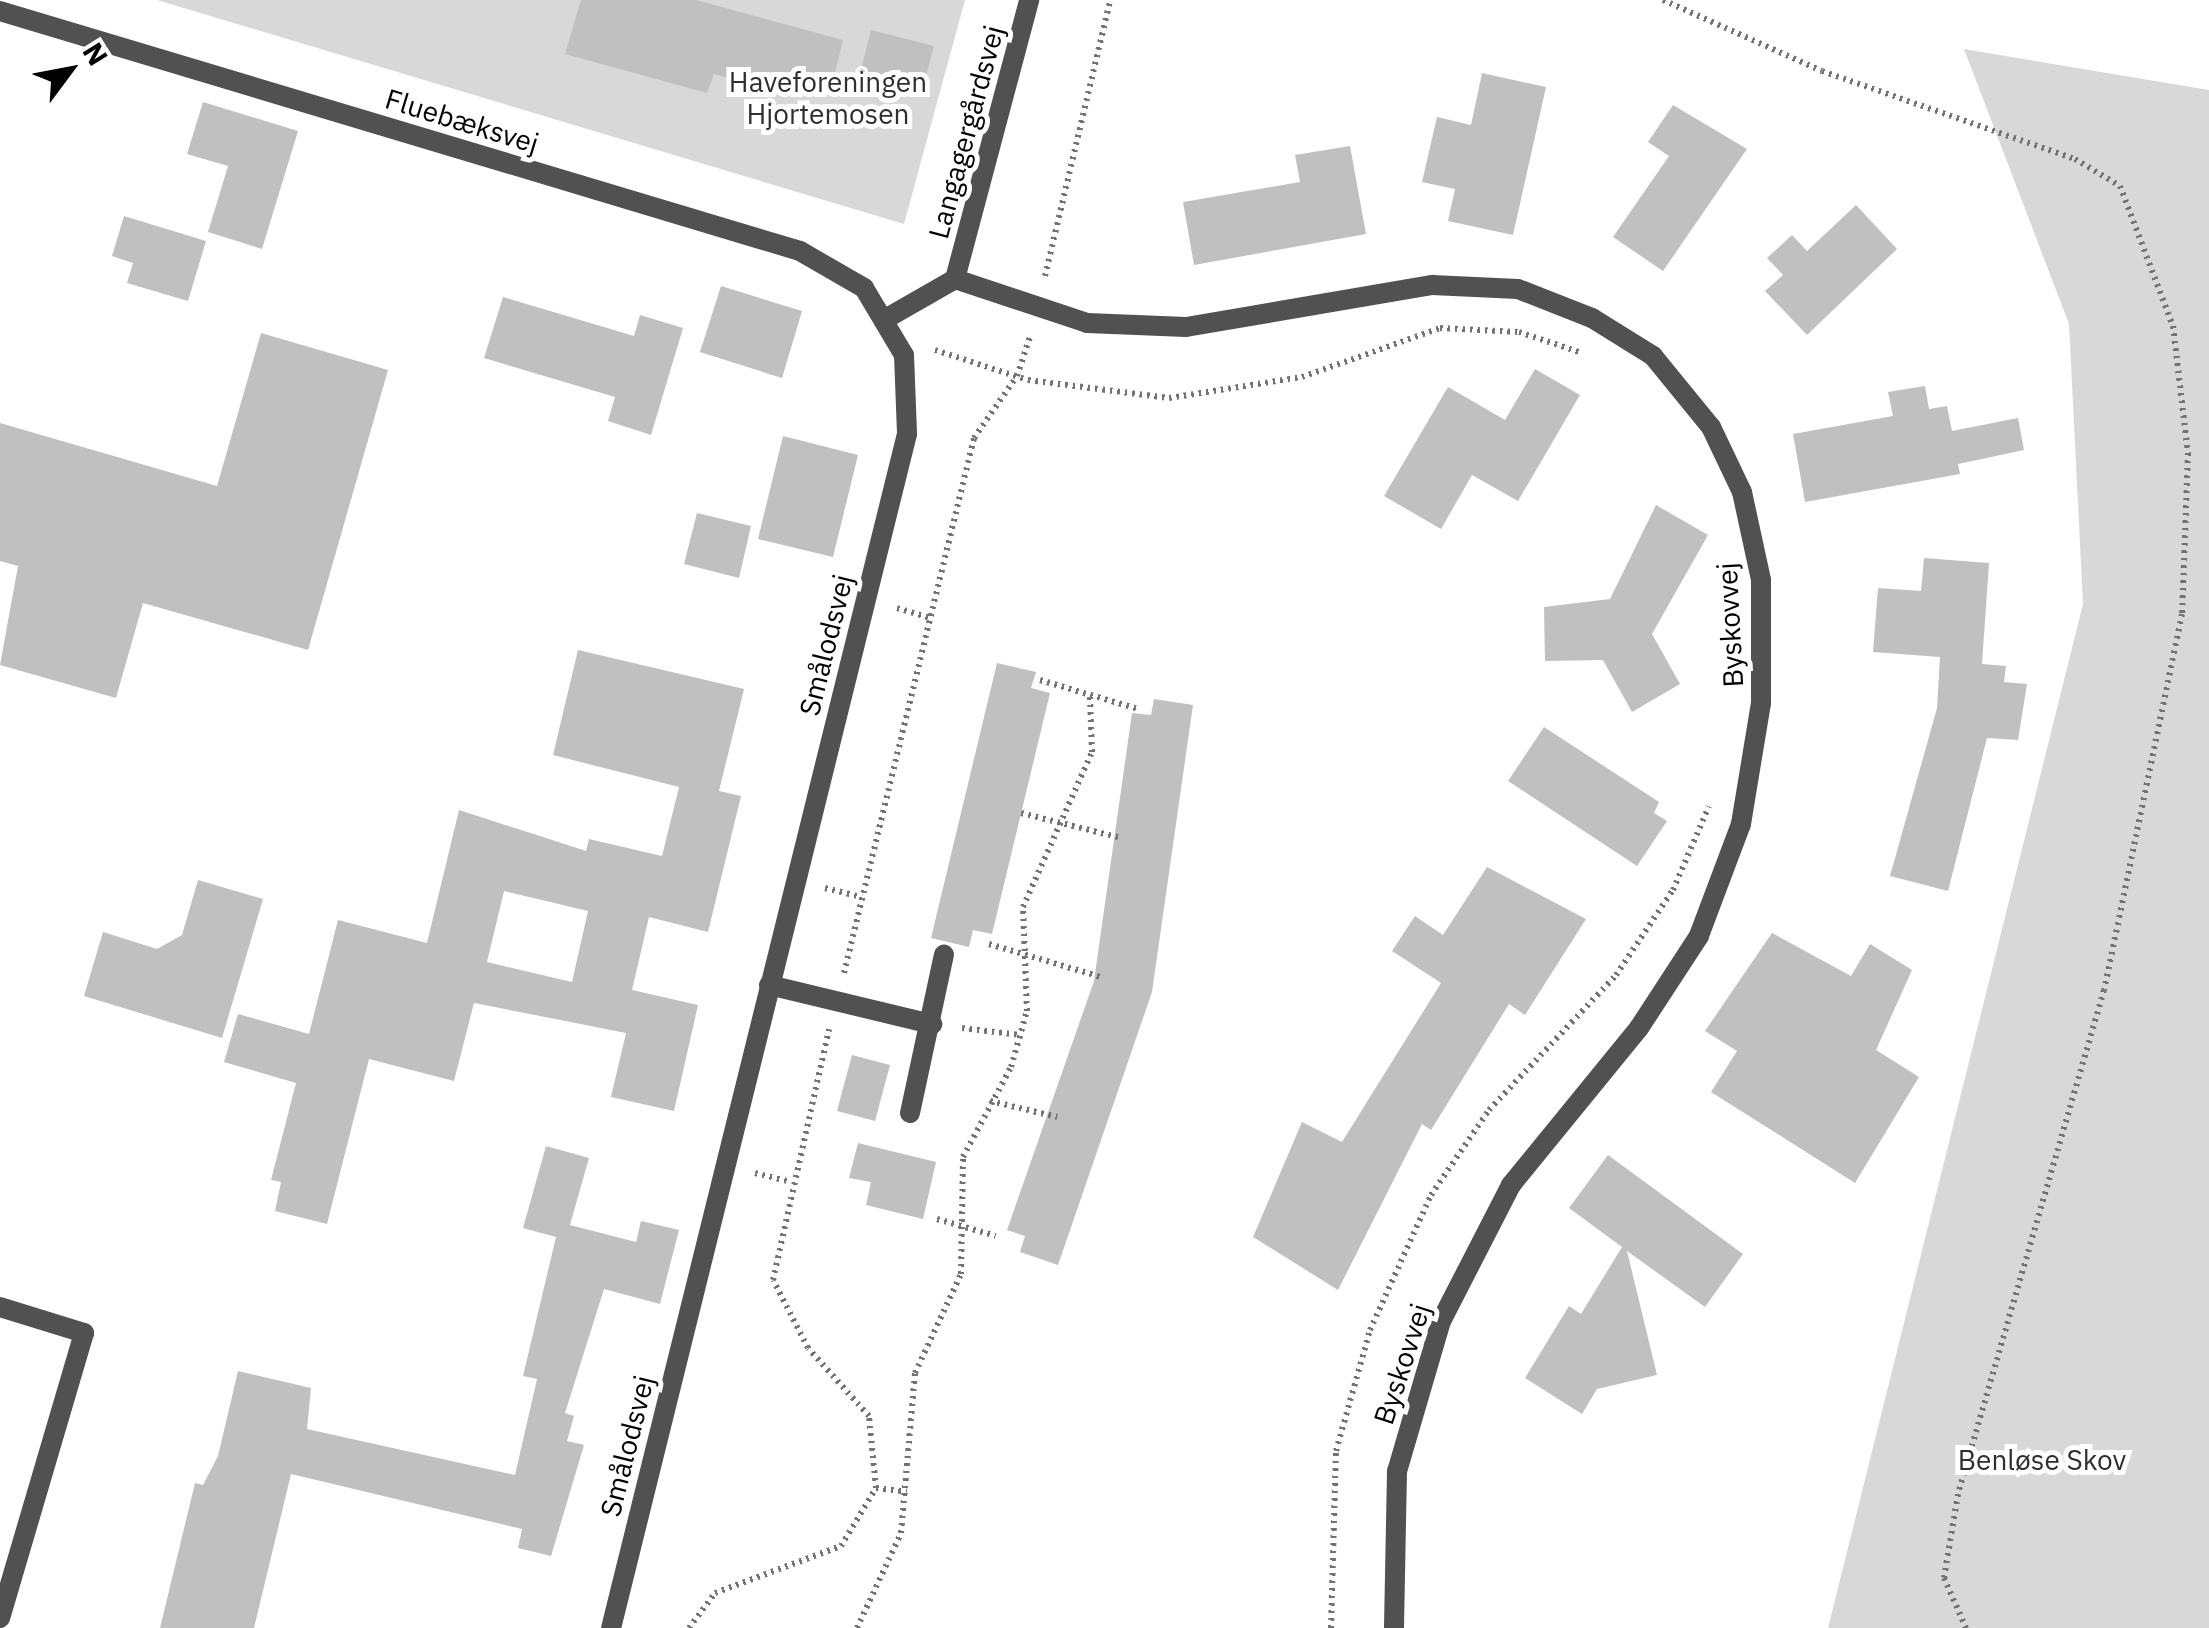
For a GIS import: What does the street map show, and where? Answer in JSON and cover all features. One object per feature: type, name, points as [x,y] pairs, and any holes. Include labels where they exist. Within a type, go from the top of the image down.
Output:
[{"type":"street","name":"Langagergårdsvej","points":[[956,279],[1029,0]]},
{"type":"street","name":"Fluebæksvej","points":[[0,10],[800,251],[837,266],[886,318]]},
{"type":"street","name":"Byskovvej","points":[[956,279],[1087,322],[1186,327],[1432,285],[1518,289],[1592,318],[1654,356],[1711,427],[1742,492],[1761,580],[1761,703],[1741,824],[1698,936],[1639,1028],[1511,1185],[1441,1320],[1398,1471],[1394,1628]]},
{"type":"street","points":[[886,318],[956,279]]},
{"type":"street","name":"Smålodsvej","points":[[610,1628],[907,434],[904,355],[886,318]]},
{"type":"street","points":[[910,1113],[944,955]]},
{"type":"street","points":[[769,985],[932,1024]]},
{"type":"street","points":[[0,1307],[84,1334],[0,1618]]},
{"type":"path","points":[[689,1628],[716,1593],[840,1546],[876,1488],[869,1416],[808,1348],[773,1280],[836,1001],[974,438],[1017,376],[1038,306],[1110,0]]},
{"type":"path","points":[[1664,0],[1822,70],[2076,160],[2120,186],[2173,326],[2188,453],[2182,614],[2104,990],[1958,1494],[1944,1578],[1966,1628]]},
{"type":"path","points":[[904,355],[940,350],[1017,376],[1109,394],[1234,394],[1440,328],[1519,332],[1589,355]]},
{"type":"path","points":[[1040,680],[1138,709]]},
{"type":"path","points":[[857,1628],[900,1533],[907,1492],[904,1426],[914,1374],[961,1274],[963,1157],[1020,1035],[1026,955],[1024,907],[1092,752],[1090,697]]},
{"type":"path","points":[[1330,1628],[1336,1451],[1370,1330],[1431,1194],[1489,1110],[1616,975],[1673,890],[1711,801]]},
{"type":"path","points":[[1021,814],[1121,838]]},
{"type":"path","points":[[988,944],[1101,978]]},
{"type":"path","points":[[932,1024],[1020,1035]]},
{"type":"path","points":[[990,1100],[1056,1117]]},
{"type":"path","points":[[937,1219],[996,1236]]},
{"type":"path","points":[[876,1488],[907,1492]]},
{"type":"green space","name":"Haveforeningen Hjortemosen","points":[[157,0],[965,0],[904,224]]},
{"type":"green space","name":"Benløse Skov","points":[[1964,49],[2209,90],[2209,1628],[1828,1628],[2083,604],[2069,324]]},
{"type":"building","points":[[581,0],[696,0],[843,40],[830,93],[795,85],[792,96],[714,74],[707,93],[565,54]]},
{"type":"building","points":[[871,30],[934,46],[923,87],[861,70]]},
{"type":"building","points":[[1482,73],[1546,87],[1513,235],[1448,221],[1455,189],[1422,182],[1437,117],[1471,125]]},
{"type":"building","points":[[203,102],[298,131],[262,249],[208,232],[228,166],[187,154]]},
{"type":"building","points":[[1673,105],[1747,149],[1663,271],[1613,237],[1669,156],[1648,142]]},
{"type":"building","points":[[1350,146],[1366,234],[1194,265],[1183,202],[1300,182],[1295,155]]},
{"type":"building","points":[[1856,205],[1897,249],[1807,335],[1765,291],[1783,275],[1767,258],[1792,235],[1807,251]]},
{"type":"building","points":[[124,216],[206,241],[188,301],[127,283],[133,263],[112,256]]},
{"type":"building","points":[[721,286],[802,311],[782,378],[700,352]]},
{"type":"building","points":[[503,297],[634,336],[640,315],[683,328],[651,435],[608,421],[615,397],[484,358]]},
{"type":"building","points":[[261,333],[388,370],[308,650],[143,603],[116,698],[0,665],[18,566],[0,561],[0,423],[217,486]]},
{"type":"building","points":[[1535,369],[1580,395],[1518,501],[1472,475],[1441,529],[1384,496],[1448,387],[1505,420]]},
{"type":"building","points":[[1925,386],[1929,409],[1947,406],[1952,431],[2018,418],[2024,450],[1958,464],[1960,474],[1805,502],[1793,434],[1893,416],[1888,392]]},
{"type":"building","points":[[783,436],[858,455],[833,557],[758,539]]},
{"type":"building","points":[[1656,505],[1708,535],[1652,634],[1680,684],[1632,712],[1603,660],[1545,661],[1544,607],[1610,599]]},
{"type":"building","points":[[697,513],[751,526],[739,578],[684,564]]},
{"type":"building","points":[[1924,558],[1989,563],[1982,664],[2006,666],[2004,682],[2027,684],[2018,740],[1987,738],[1948,891],[1890,876],[1937,708],[1940,657],[1873,652],[1878,588],[1921,591]]},
{"type":"building","points":[[578,650],[744,689],[719,791],[741,796],[708,932],[649,917],[632,990],[698,1005],[674,1111],[611,1097],[626,1033],[474,1003],[454,1081],[369,1059],[327,1224],[275,1211],[281,1182],[271,1180],[296,1083],[224,1062],[238,1014],[309,1034],[338,920],[427,943],[459,810],[586,851],[589,839],[662,856],[679,787],[553,755]],"holes":[[[504,891],[588,911],[572,982],[487,962]]]},
{"type":"building","points":[[997,663],[1036,672],[1031,688],[1050,693],[992,934],[973,930],[969,947],[931,938]]},
{"type":"building","points":[[1154,699],[1193,705],[1152,992],[1058,1265],[1020,1252],[1025,1236],[1007,1230],[1094,981],[1132,713],[1151,715]]},
{"type":"building","points":[[1544,727],[1659,802],[1654,813],[1667,821],[1637,866],[1508,781]]},
{"type":"building","points":[[1487,867],[1586,919],[1525,1015],[1509,1004],[1431,1130],[1422,1124],[1338,1290],[1253,1237],[1302,1122],[1342,1142],[1441,983],[1392,951],[1415,916],[1443,935]]},
{"type":"building","points":[[198,880],[263,899],[222,1038],[84,996],[103,932],[157,949],[182,935]]},
{"type":"building","points":[[1772,933],[1851,976],[1870,944],[1912,970],[1876,1050],[1919,1077],[1855,1183],[1711,1092],[1737,1051],[1705,1031]]},
{"type":"building","points":[[852,1055],[890,1065],[875,1121],[837,1111]]},
{"type":"building","points":[[858,1143],[936,1162],[923,1219],[866,1205],[871,1182],[849,1178]]},
{"type":"building","points":[[546,1146],[589,1158],[570,1225],[636,1242],[641,1221],[679,1230],[660,1304],[604,1289],[565,1413],[574,1416],[567,1441],[584,1445],[551,1556],[518,1548],[522,1529],[291,1474],[254,1628],[160,1628],[195,1483],[203,1485],[218,1456],[238,1371],[311,1388],[307,1429],[515,1475],[537,1379],[523,1376],[556,1237],[523,1228]]},
{"type":"building","points":[[1608,1155],[1743,1254],[1705,1307],[1627,1251],[1657,1375],[1597,1389],[1582,1414],[1525,1378],[1569,1306],[1581,1314],[1622,1247],[1569,1208]]}]
